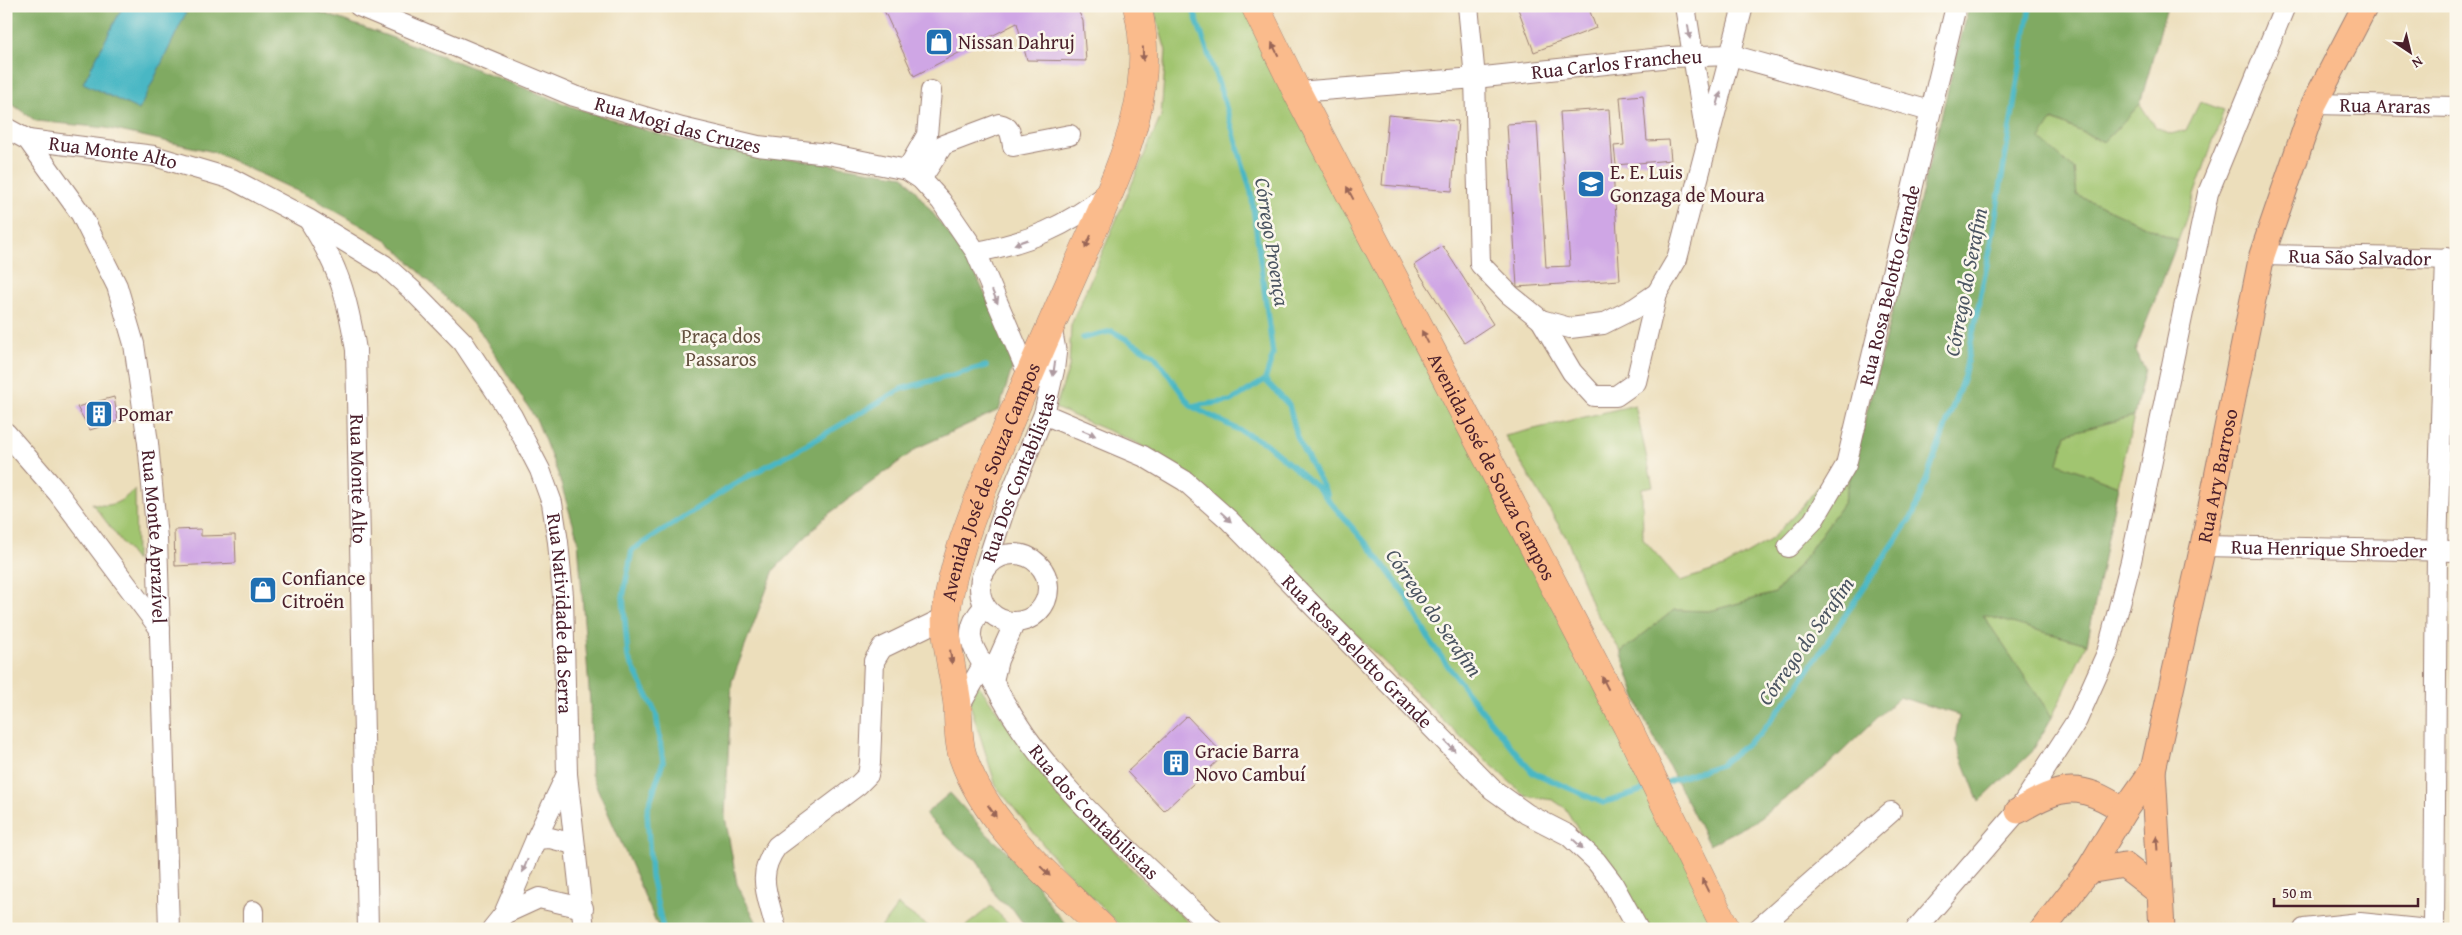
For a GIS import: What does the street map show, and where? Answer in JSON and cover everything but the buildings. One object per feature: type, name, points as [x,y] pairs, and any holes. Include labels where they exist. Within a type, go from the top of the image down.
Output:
[{"type":"highway","name":"Avenida José de Souza Campos","points":[[1103,929],[1011,837],[983,797],[962,755],[946,617],[959,552],[1028,374],[1109,193],[1135,125],[1144,76],[1143,31],[1137,6]]},
{"type":"highway","name":"Avenida José de Souza Campos","points":[[1255,6],[1297,92],[1627,726],[1726,929]]},
{"type":"main road","name":"Rua Ary Barroso","points":[[2043,929],[2088,871],[2124,811],[2152,770],[2202,546],[2262,255],[2314,104],[2365,6]]},
{"type":"main road","points":[[2152,770],[2162,929]]},
{"type":"main road","points":[[2018,811],[2046,794],[2075,788],[2104,798],[2124,811]]},
{"type":"main road","points":[[2088,871],[2124,865],[2159,892]]},
{"type":"street","name":"Rua Mogi das Cruzes","points":[[359,6],[583,99],[682,128],[758,146],[828,154],[914,175]]},
{"type":"street","points":[[1468,6],[1475,78],[1480,264],[1510,295],[1540,320],[1572,372],[1594,396],[1616,396],[1636,382],[1657,293],[1677,259],[1743,6]]},
{"type":"street","points":[[1685,6],[1692,57],[1708,143]]},
{"type":"street","name":"Rua Rosa Belotto Grande","points":[[1788,547],[1812,521],[1846,464],[1956,6]]},
{"type":"street","points":[[1916,929],[2018,811],[2077,720],[2107,653],[2131,561],[2208,193],[2285,6]]},
{"type":"street","name":"Rua Carlos Francheu","points":[[1297,92],[1475,78],[1671,57],[1731,56],[1930,111]]},
{"type":"street","points":[[931,91],[935,140],[914,175],[941,201],[976,252],[1028,374]]},
{"type":"street","name":"Rua Araras","points":[[2314,104],[2456,107]]},
{"type":"street","points":[[935,140],[999,124],[1006,125],[1010,130],[1013,146],[1070,135]]},
{"type":"street","name":"Rua Monte Aprazível","points":[[6,128],[28,140],[81,214],[118,286],[134,344],[148,443],[154,509],[160,629],[169,929]]},
{"type":"street","name":"Rua Monte Alto","points":[[28,140],[154,156],[232,179],[308,219],[384,265],[414,292],[463,342]]},
{"type":"street","points":[[976,252],[1015,245],[1037,236],[1088,209],[1109,193]]},
{"type":"street","name":"Rua Monte Alto","points":[[308,219],[330,254],[342,283],[349,309],[356,350],[368,929]]},
{"type":"street","name":"Rua São Salvador","points":[[2262,255],[2451,259]]},
{"type":"street","points":[[2434,929],[2446,550],[2451,259]]},
{"type":"street","points":[[1540,320],[1570,328],[1603,324],[1635,308],[1657,293]]},
{"type":"street","name":"Rua Dos Contabilistas","points":[[984,572],[1005,508],[1044,414],[1056,354],[1050,323]]},
{"type":"street","name":"Rua Natividade da Serra","points":[[463,342],[512,416],[540,470],[552,503],[558,542],[562,596],[567,774],[584,929]]},
{"type":"street","name":"Rua Rosa Belotto Grande","points":[[1044,414],[1143,456],[1185,481],[1229,520],[1492,789],[1527,814],[1568,835],[1596,861],[1612,882],[1638,929]]},
{"type":"street","points":[[6,433],[58,493],[160,629]]},
{"type":"street","name":"Rua dos Contabilistas","points":[[1005,508],[1006,555]]},
{"type":"street","name":"Rua Henrique Shroeder","points":[[2202,546],[2446,550]]},
{"type":"street","name":"Rua dos Contabilistas","points":[[1015,622],[1031,618],[1040,610],[1048,590],[1047,578],[1035,561],[1024,556],[1006,555],[995,560],[984,572],[980,583],[981,595],[985,606],[976,615],[972,626],[971,642],[1006,709],[1064,787],[1213,929]]},
{"type":"street","points":[[958,709],[998,660],[1015,622],[1003,621],[993,615],[985,606]]},
{"type":"street","points":[[776,929],[763,875],[767,859],[777,846],[858,785],[868,774],[874,661],[882,648],[946,617]]},
{"type":"street","points":[[498,922],[567,774]]},
{"type":"street","points":[[1758,929],[1891,812]]},
{"type":"street","points":[[536,839],[550,838],[574,844]]},
{"type":"street","points":[[498,922],[539,898],[583,908]]},
{"type":"street","points":[[2304,929],[2360,923],[2420,929]]},
{"type":"green space","name":"Praça dos Passaros","points":[[6,6],[303,6],[424,49],[573,107],[680,141],[904,176],[969,260],[1015,359],[999,410],[919,447],[826,516],[774,570],[732,681],[725,816],[737,884],[760,929],[659,929],[591,774],[590,703],[578,540],[558,474],[537,421],[480,331],[387,240],[314,199],[214,152],[106,128],[36,121],[6,100]]},
{"type":"green space","points":[[1153,6],[1252,6],[1721,929],[1638,929],[1565,808],[1553,800],[1525,796],[1446,723],[1211,492],[1137,443],[1055,408],[1069,368],[1071,325],[1161,116],[1166,51]]},
{"type":"green space","points":[[1969,6],[2167,6],[2140,104],[2104,142],[2053,119],[2040,139],[2074,169],[2077,195],[2178,241],[2135,351],[2145,369],[2134,416],[2066,434],[2058,463],[2118,486],[2087,644],[1983,615],[2052,717],[2032,752],[1979,802],[1955,740],[1959,715],[1899,697],[1824,769],[1756,821],[1709,845],[1641,712],[1621,652],[1674,610],[1710,611],[1775,593],[1800,564],[1844,502]]},
{"type":"green space","points":[[2200,102],[2224,110],[2178,241],[2077,195],[2074,169],[2039,140],[2052,119],[2104,142],[2140,104],[2154,126],[2171,134],[2186,130]]},
{"type":"green space","points":[[1635,405],[1653,486],[1642,488],[1643,539],[1680,581],[1724,567],[1770,540],[1801,508],[1830,472],[1854,460],[1844,502],[1800,564],[1775,593],[1710,611],[1674,610],[1621,652],[1593,608],[1567,539],[1505,436]]},
{"type":"green space","points":[[2134,416],[2118,486],[2058,463],[2066,434]]},
{"type":"green space","points":[[135,489],[136,561],[92,503],[110,505],[125,498]]},
{"type":"green space","points":[[1982,614],[2087,644],[2052,717]]},
{"type":"green space","points":[[977,683],[1036,765],[1137,875],[1196,929],[1123,929],[1058,863],[996,786],[970,704]]},
{"type":"green space","points":[[950,793],[988,835],[1029,871],[1053,910],[1071,929],[1027,929],[1012,908],[998,900],[977,860],[960,849],[925,814]]},
{"type":"green space","points":[[898,905],[932,929],[880,929]]},
{"type":"green space","points":[[991,906],[1014,929],[962,929]]},
{"type":"water","points":[[123,6],[171,6],[186,13],[139,110],[83,83]]},
{"type":"waterway","name":"Córrego Proença","points":[[1191,406],[1231,401],[1265,380],[1273,355],[1251,192],[1223,97],[1192,6]]},
{"type":"waterway","name":"Córrego do Serafim","points":[[1664,783],[1720,765],[1760,734],[1797,687],[1914,513],[1964,376],[1990,250],[2030,6]]},
{"type":"waterway","name":"Córrego do Serafim","points":[[1083,338],[1112,331],[1154,355],[1191,406],[1265,443],[1317,487],[1372,550],[1405,594],[1432,644],[1467,692],[1532,772],[1603,803],[1650,788]]},
{"type":"waterway","points":[[663,929],[651,876],[647,811],[663,762],[656,713],[628,657],[623,597],[632,550],[738,482],[901,389],[986,366]]},
{"type":"waterway","name":"Córrego do Serafim","points":[[1265,380],[1289,405],[1298,440],[1327,494]]},
{"type":"place","name":"Nissan Dahruj","points":[[939,42]]},
{"type":"place","name":"E. E. Luis Gonzaga de Moura","points":[[1591,184]]},
{"type":"place","name":"Pomar","points":[[99,414]]},
{"type":"place","name":"Confiance Citroën","points":[[263,590]]},
{"type":"place","name":"Gracie Barra Novo Cambuí","points":[[1176,763]]}]
